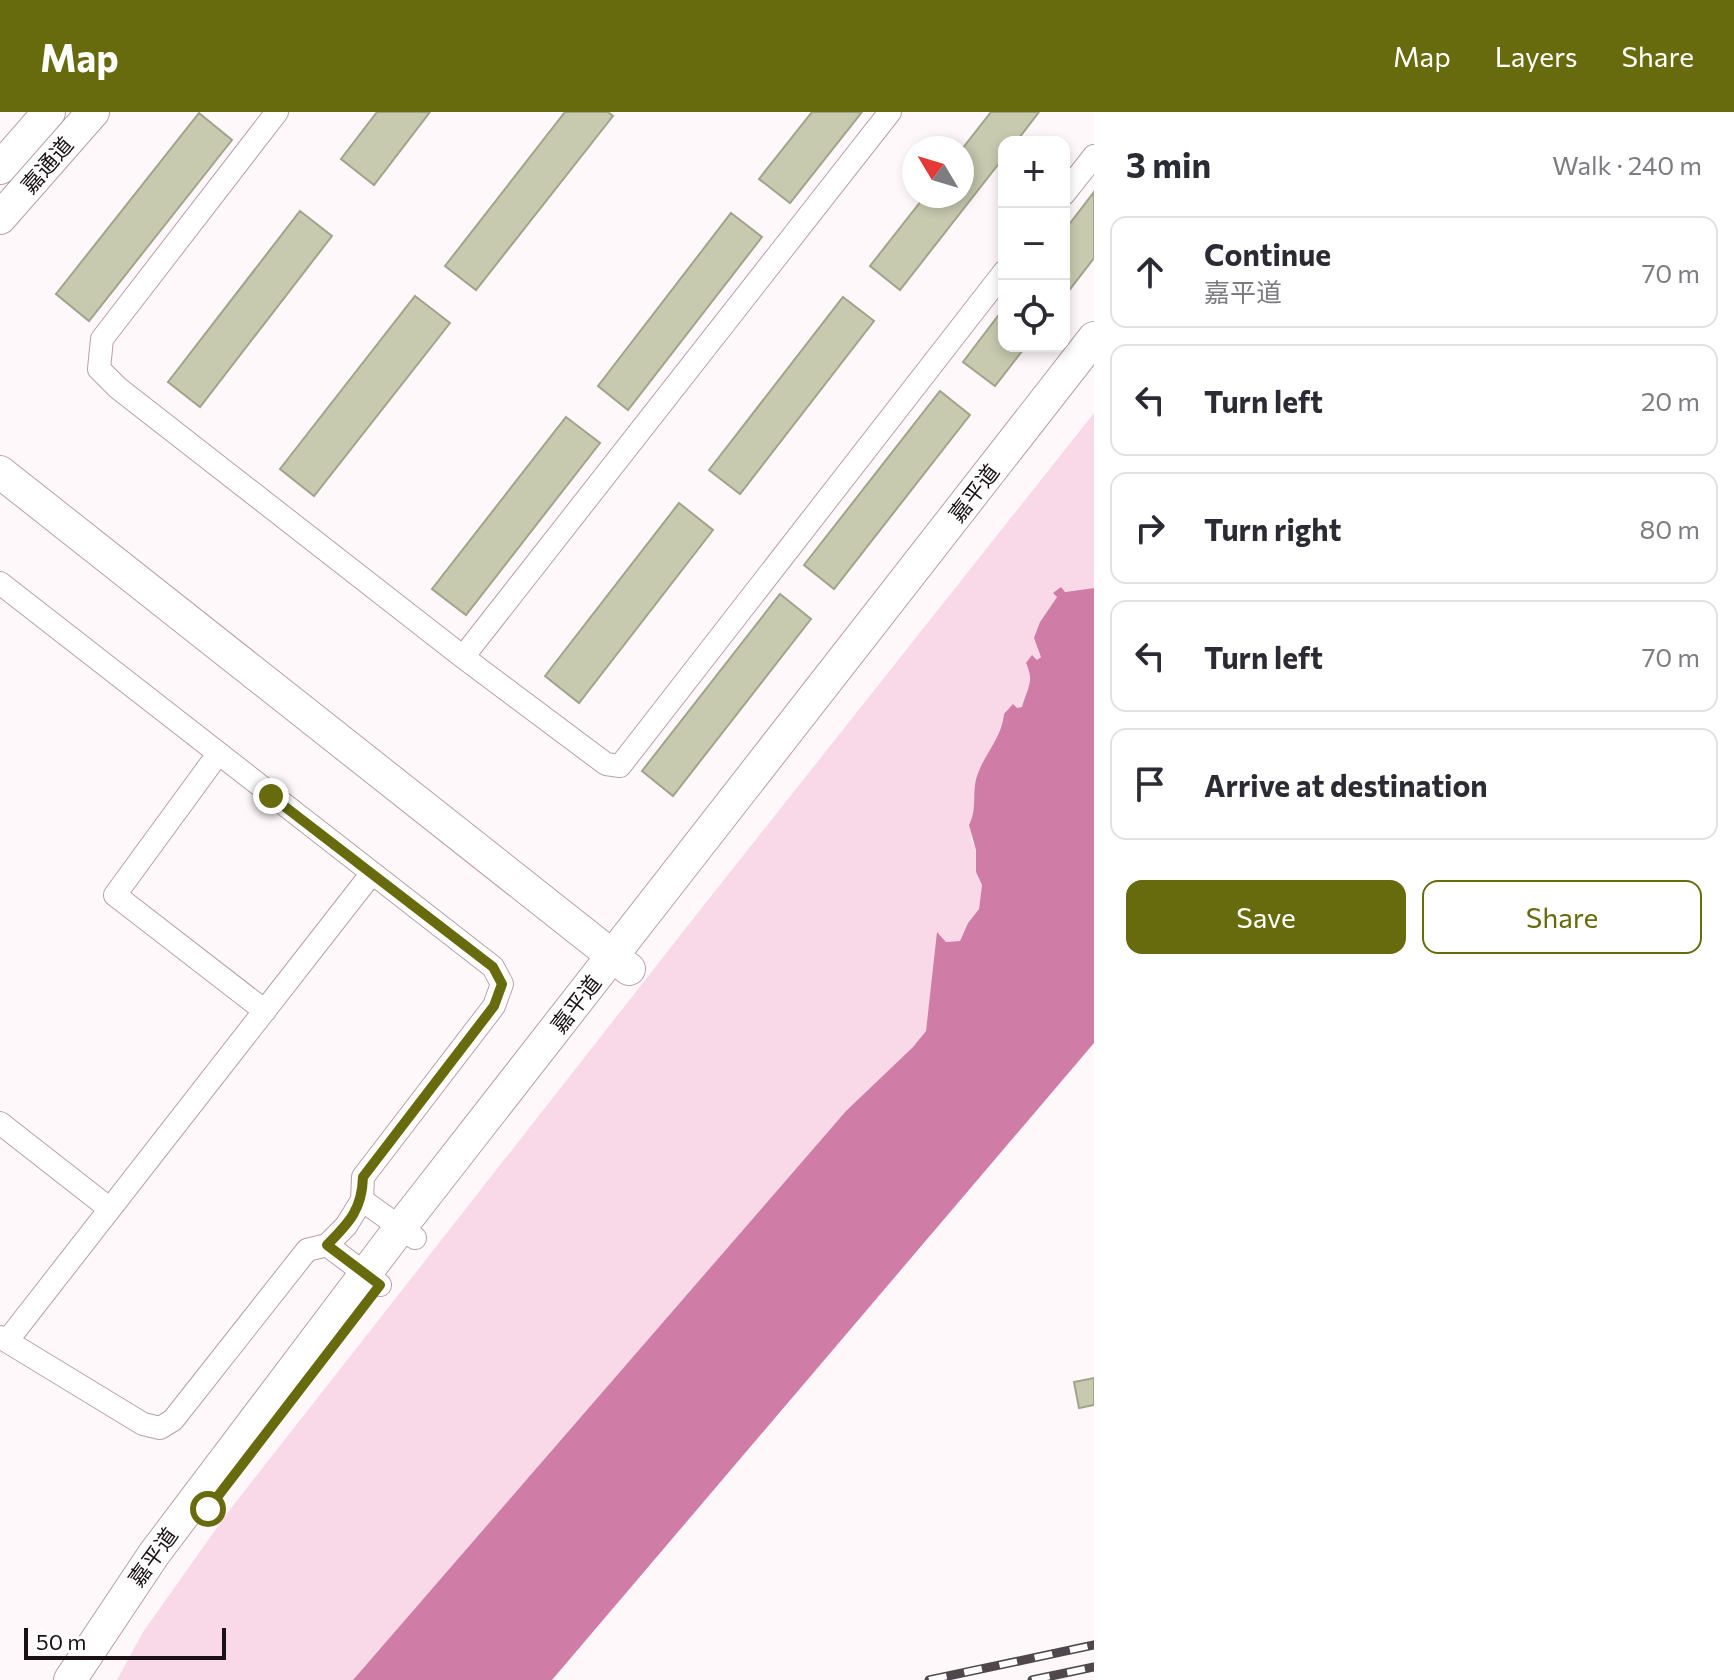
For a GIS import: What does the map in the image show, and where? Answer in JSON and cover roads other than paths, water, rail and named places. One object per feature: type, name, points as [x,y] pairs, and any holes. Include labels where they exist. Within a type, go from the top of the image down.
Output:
[{"type":"street","name":"嘉通道","points":[[0,168],[49,112]]},
{"type":"street","name":"嘉通道","points":[[0,218],[93,112]]},
{"type":"street","points":[[277,112],[102,339],[99,369],[118,388],[463,657],[606,764],[620,766],[998,280]]},
{"type":"street","points":[[463,657],[890,112]]},
{"type":"street","points":[[1070,186],[1094,156]]},
{"type":"street","name":"嘉平道","points":[[621,963],[1094,338]]},
{"type":"street","name":"嘉平道","points":[[70,1680],[154,1554],[1094,370]]},
{"type":"street","points":[[0,472],[621,963]]},
{"type":"street","points":[[0,583],[493,967],[502,984],[494,1006],[363,1177],[362,1200],[346,1226],[327,1245],[307,1250],[173,1420],[160,1428],[143,1424],[4,1339],[110,1209],[372,873]]},
{"type":"street","points":[[218,754],[115,895],[265,1011]]},
{"type":"street","points":[[0,1123],[110,1209]]},
{"type":"street","points":[[362,1200],[408,1233]]},
{"type":"street","points":[[327,1245],[373,1279]]},
{"type":"street","name":"嘉平道","points":[[92,1680],[145,1598],[373,1279]]},
{"type":"railway","points":[[929,1680],[1094,1645]]},
{"type":"railway","points":[[1032,1680],[1094,1667]]}]
